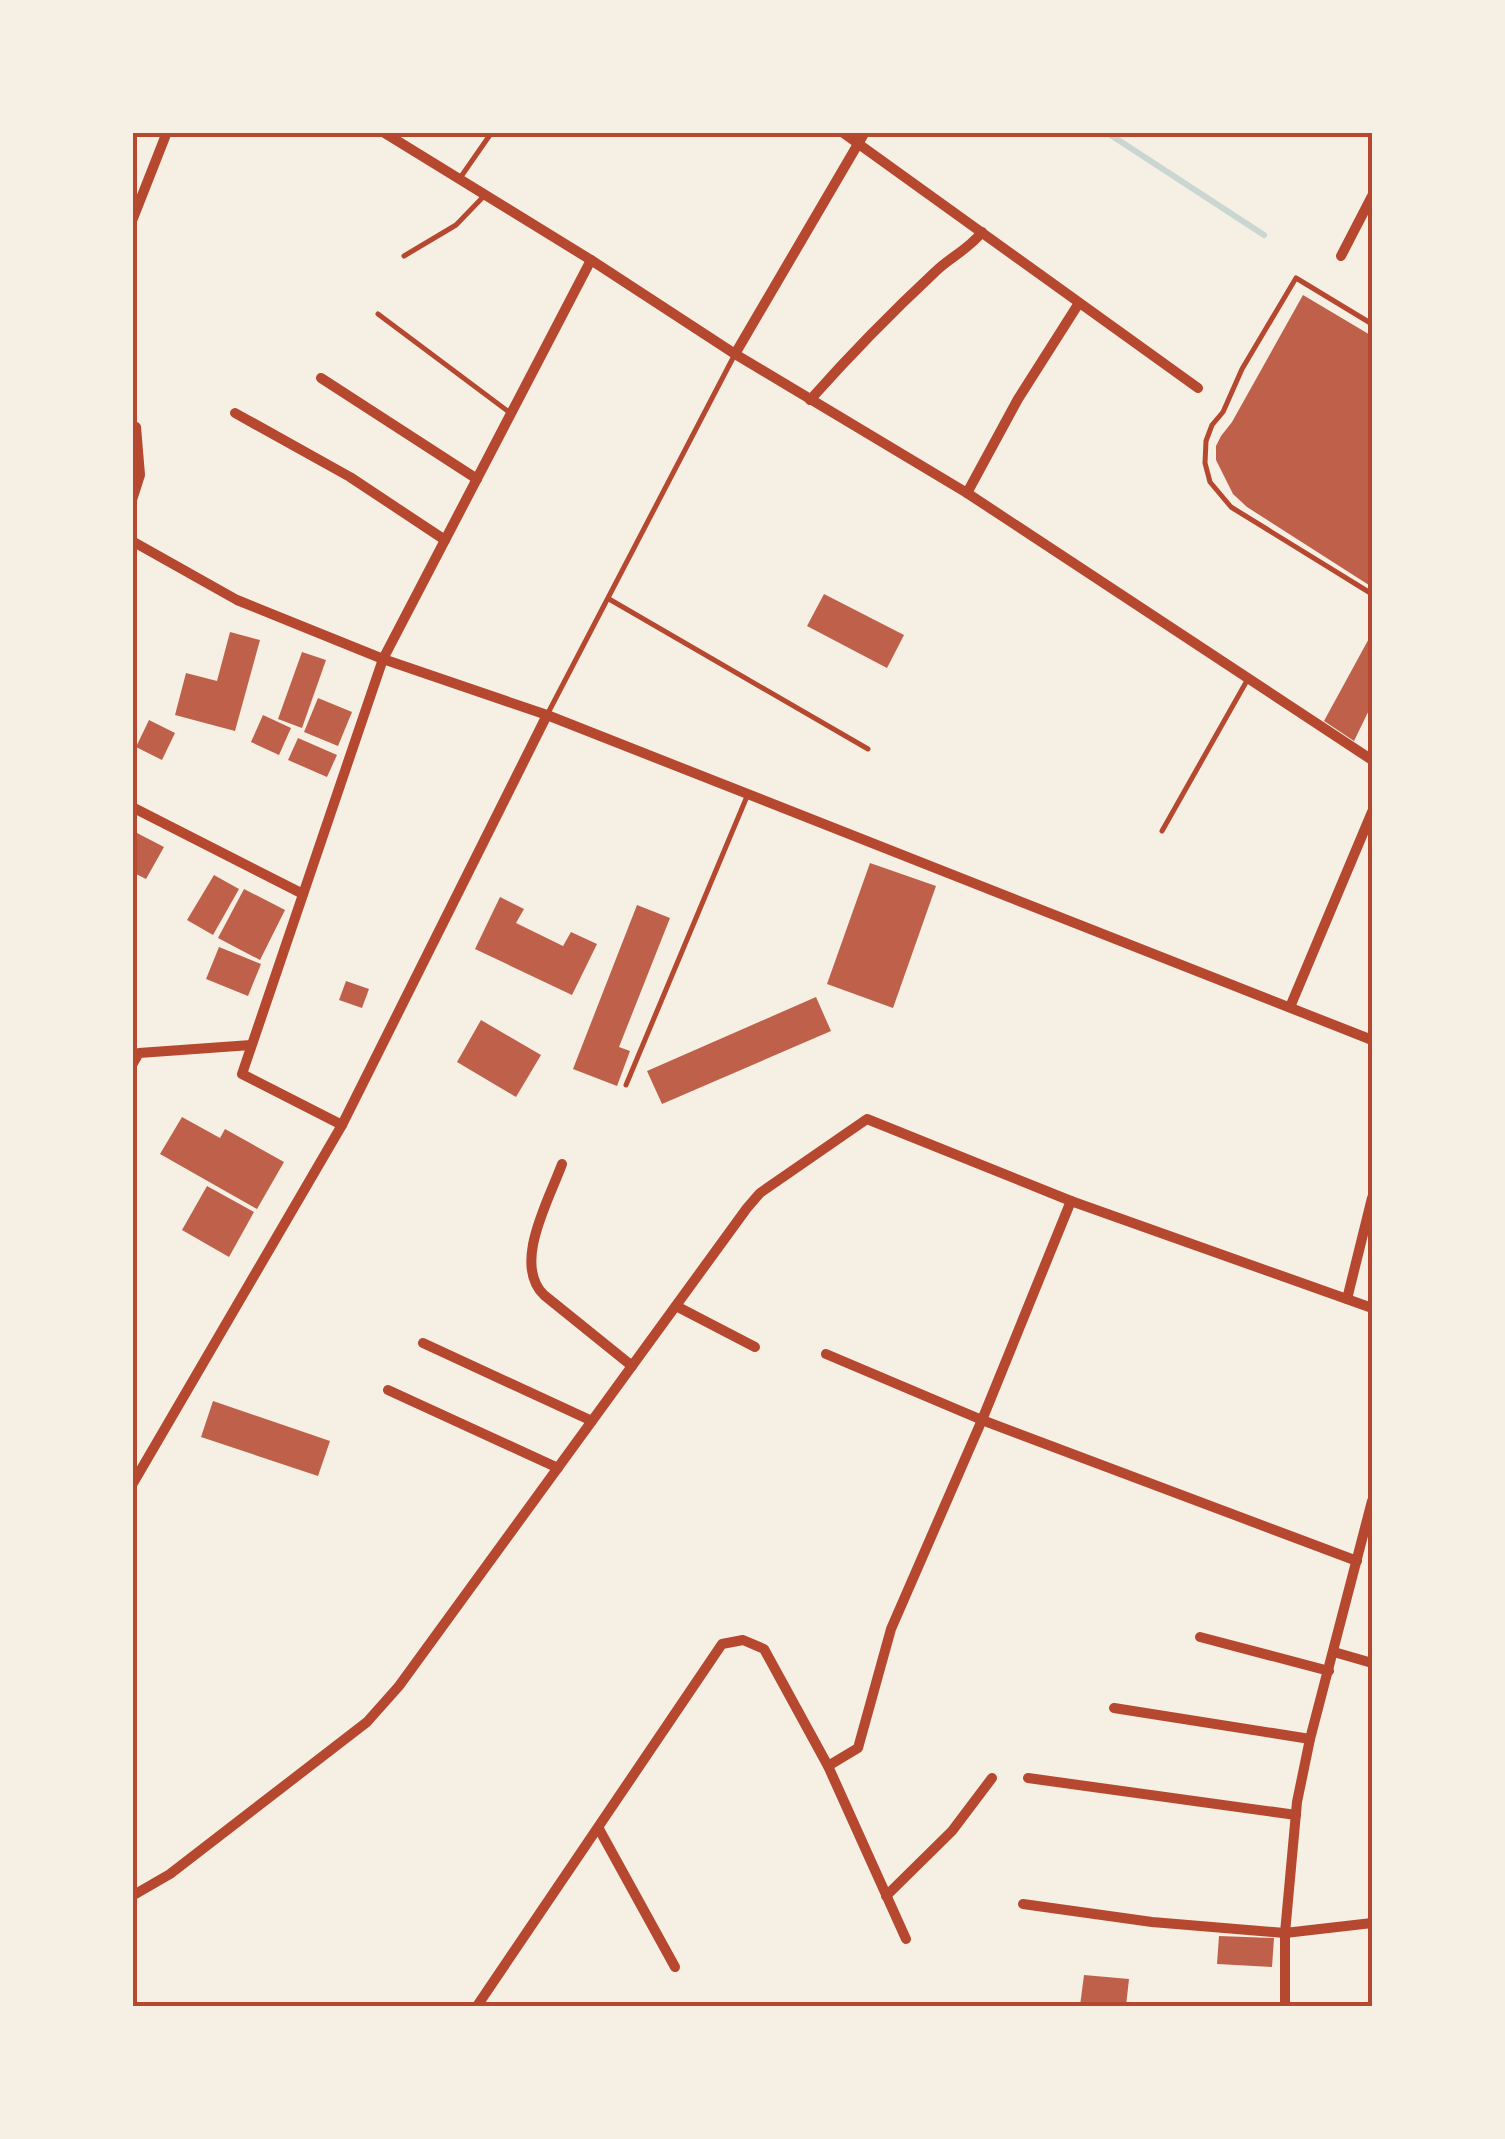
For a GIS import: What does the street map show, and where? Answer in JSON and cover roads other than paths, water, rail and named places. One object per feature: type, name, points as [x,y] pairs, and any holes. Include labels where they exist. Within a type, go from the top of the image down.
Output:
[{"type":"street","points":[[132,220],[167,132]]},
{"type":"street","points":[[383,132],[735,354],[967,494],[1372,760]]},
{"type":"street","points":[[842,132],[1198,388]]},
{"type":"street","points":[[735,354],[865,132]]},
{"type":"street","points":[[1341,256],[1372,196]]},
{"type":"street","points":[[810,400],[892,311],[982,232]]},
{"type":"street","points":[[342,1126],[242,1074],[250,1045],[383,659],[591,260]]},
{"type":"street","points":[[967,494],[1018,399],[1079,302]]},
{"type":"street","points":[[321,378],[477,479]]},
{"type":"street","points":[[235,413],[350,477],[445,540]]},
{"type":"street","points":[[132,500],[140,474],[136,427]]},
{"type":"street","points":[[132,541],[238,600],[383,659],[547,715],[1372,1040]]},
{"type":"street","points":[[132,1485],[342,1126],[547,715]]},
{"type":"street","points":[[132,807],[303,894]]},
{"type":"street","points":[[1290,1006],[1372,812]]},
{"type":"street","points":[[132,1065],[139,1053],[250,1045]]},
{"type":"street","points":[[132,1896],[170,1874],[367,1722],[399,1686],[760,1192],[866,1119],[1070,1201],[1372,1308]]},
{"type":"street","points":[[562,1164],[534,1242],[532,1277],[544,1295],[632,1366]]},
{"type":"street","points":[[1347,1299],[1372,1198]]},
{"type":"street","points":[[828,1766],[858,1748],[891,1629],[982,1420],[1070,1201]]},
{"type":"street","points":[[676,1306],[755,1347]]},
{"type":"street","points":[[423,1343],[592,1421]]},
{"type":"street","points":[[826,1354],[982,1420],[1357,1561]]},
{"type":"street","points":[[388,1390],[558,1468]]},
{"type":"street","points":[[1284,2006],[1285,1932],[1296,1815],[1310,1739],[1372,1505]]},
{"type":"street","points":[[1200,1637],[1329,1671]]},
{"type":"street","points":[[477,2006],[600,1829],[696,1679],[722,1644],[732,1641],[743,1640],[764,1648],[828,1766],[906,1939]]},
{"type":"street","points":[[1334,1652],[1372,1663]]},
{"type":"street","points":[[1114,1708],[1310,1739]]},
{"type":"street","points":[[886,1896],[952,1831],[992,1778]]},
{"type":"street","points":[[1028,1778],[1296,1815]]},
{"type":"street","points":[[600,1829],[675,1967]]},
{"type":"street","points":[[1023,1904],[1152,1922],[1285,1932],[1372,1923]]},
{"type":"lane","points":[[460,178],[492,132]]},
{"type":"lane","points":[[404,256],[456,225],[486,194]]},
{"type":"lane","points":[[1372,324],[1296,278],[1242,369],[1223,412],[1212,425],[1206,441],[1206,463],[1210,482],[1231,507],[1372,594]]},
{"type":"lane","points":[[378,314],[511,414]]},
{"type":"lane","points":[[547,715],[735,354]]},
{"type":"lane","points":[[609,599],[868,749]]},
{"type":"lane","points":[[1162,831],[1249,677]]},
{"type":"lane","points":[[626,1085],[748,794]]},
{"type":"waterway","points":[[1106,132],[1264,235]]}]
